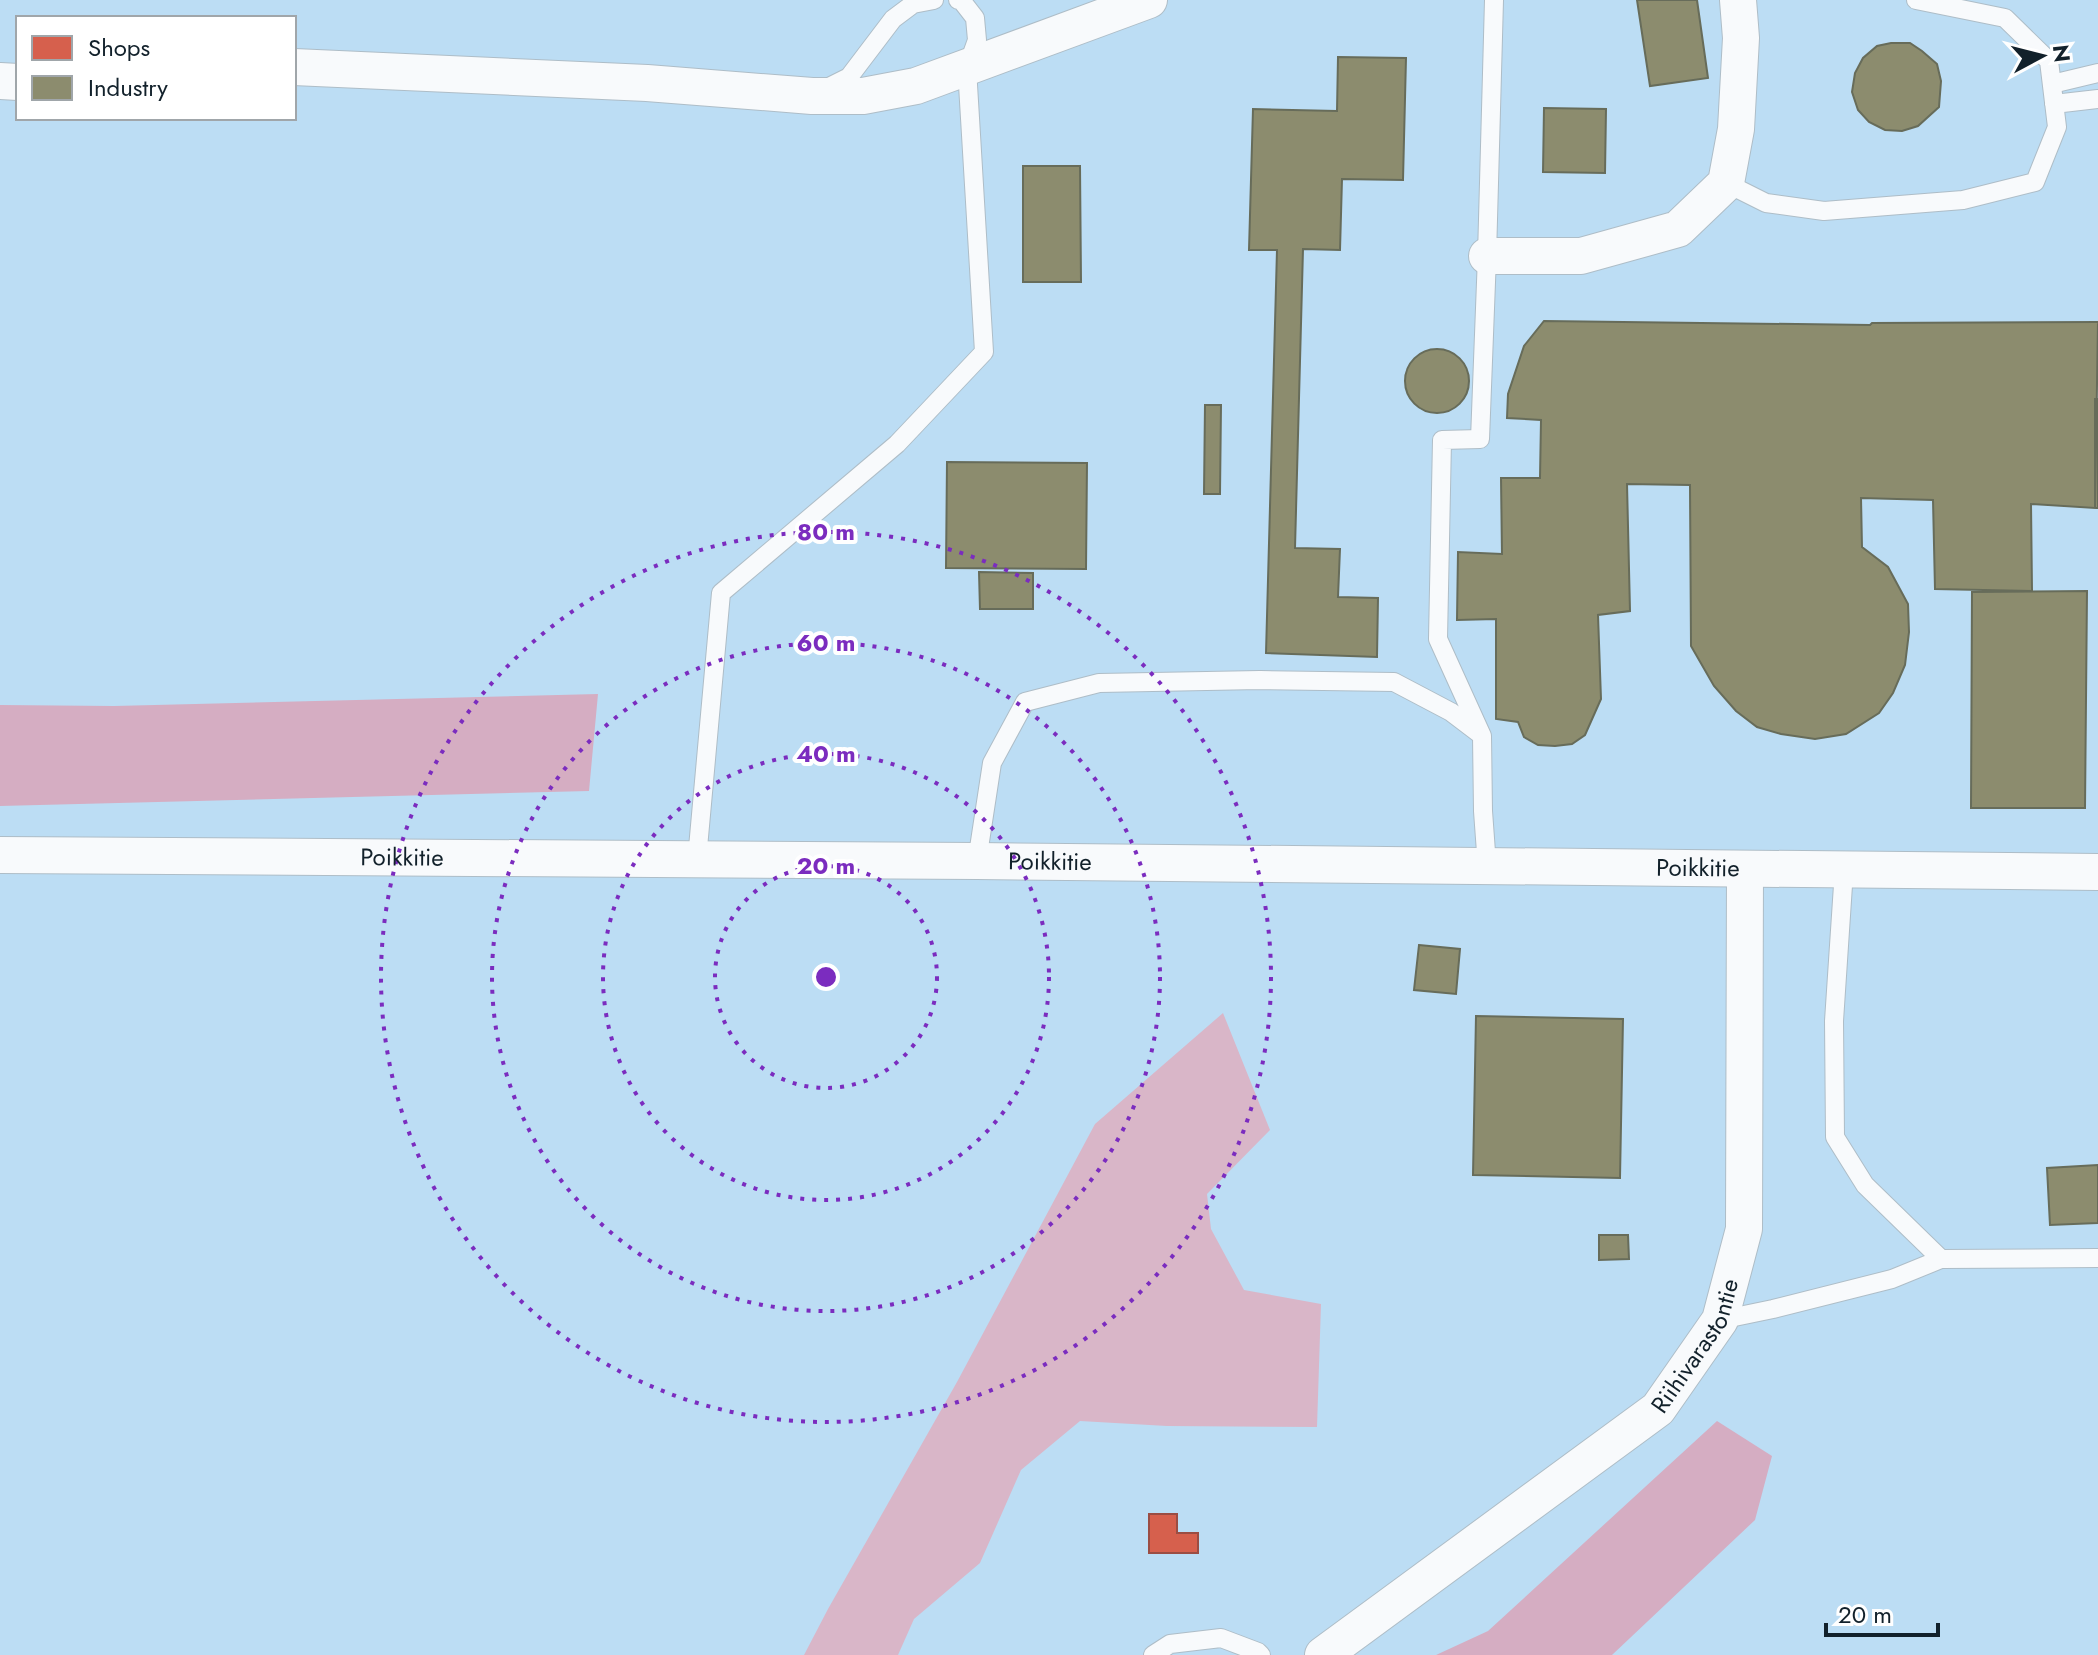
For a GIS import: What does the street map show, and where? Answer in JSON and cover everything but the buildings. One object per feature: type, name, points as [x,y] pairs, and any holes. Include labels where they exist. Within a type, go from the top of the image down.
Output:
[{"type":"street","points":[[296,67],[647,83],[812,96],[863,96],[916,86],[1149,0]]},
{"type":"street","points":[[1487,256],[1581,256],[1678,229],[1726,183],[1736,129],[1741,38],[1738,0]]},
{"type":"street","name":"Poikkitie","points":[[0,855],[2098,872]]},
{"type":"street","name":"Riihivarastontie","points":[[1323,1655],[1658,1409],[1720,1320],[1744,1229],[1745,869]]},
{"type":"lane","points":[[812,96],[849,77],[893,19],[913,4],[934,0]]},
{"type":"lane","points":[[697,859],[721,593],[897,444],[984,352],[967,68],[977,40],[975,18],[958,0]]},
{"type":"lane","points":[[1487,866],[1482,736],[1438,639],[1442,440],[1480,439],[1494,0]]},
{"type":"lane","points":[[1726,183],[1766,203],[1824,211],[1963,200],[2035,182],[2057,127],[2049,61],[2005,18],[1916,0]]},
{"type":"lane","points":[[2052,84],[2098,73]]},
{"type":"lane","points":[[2054,104],[2098,99]]},
{"type":"lane","points":[[977,861],[992,763],[1025,702],[1099,683],[1260,680],[1394,682],[1451,712],[1482,736]]},
{"type":"lane","points":[[1844,870],[1834,1021],[1835,1137],[1865,1185],[1941,1259]]},
{"type":"lane","points":[[1720,1320],[1892,1279],[1941,1259],[2098,1258]]},
{"type":"lane","points":[[1153,1655],[1170,1644],[1221,1638],[1261,1655]]},
{"type":"shaded area","points":[[0,0],[2098,0],[2098,1655],[0,1655]]},
{"type":"shaded area","points":[[598,694],[589,791],[0,806],[0,705],[114,706]]},
{"type":"shaded area","points":[[1223,1013],[1270,1130],[1207,1194],[1211,1229],[1244,1290],[1321,1304],[1317,1427],[1167,1426],[1080,1421],[1021,1470],[980,1563],[914,1619],[898,1655],[804,1655],[957,1382],[1095,1124]]},
{"type":"shaded area","points":[[1717,1421],[1772,1456],[1755,1520],[1612,1655],[1436,1655],[1488,1631]]}]
